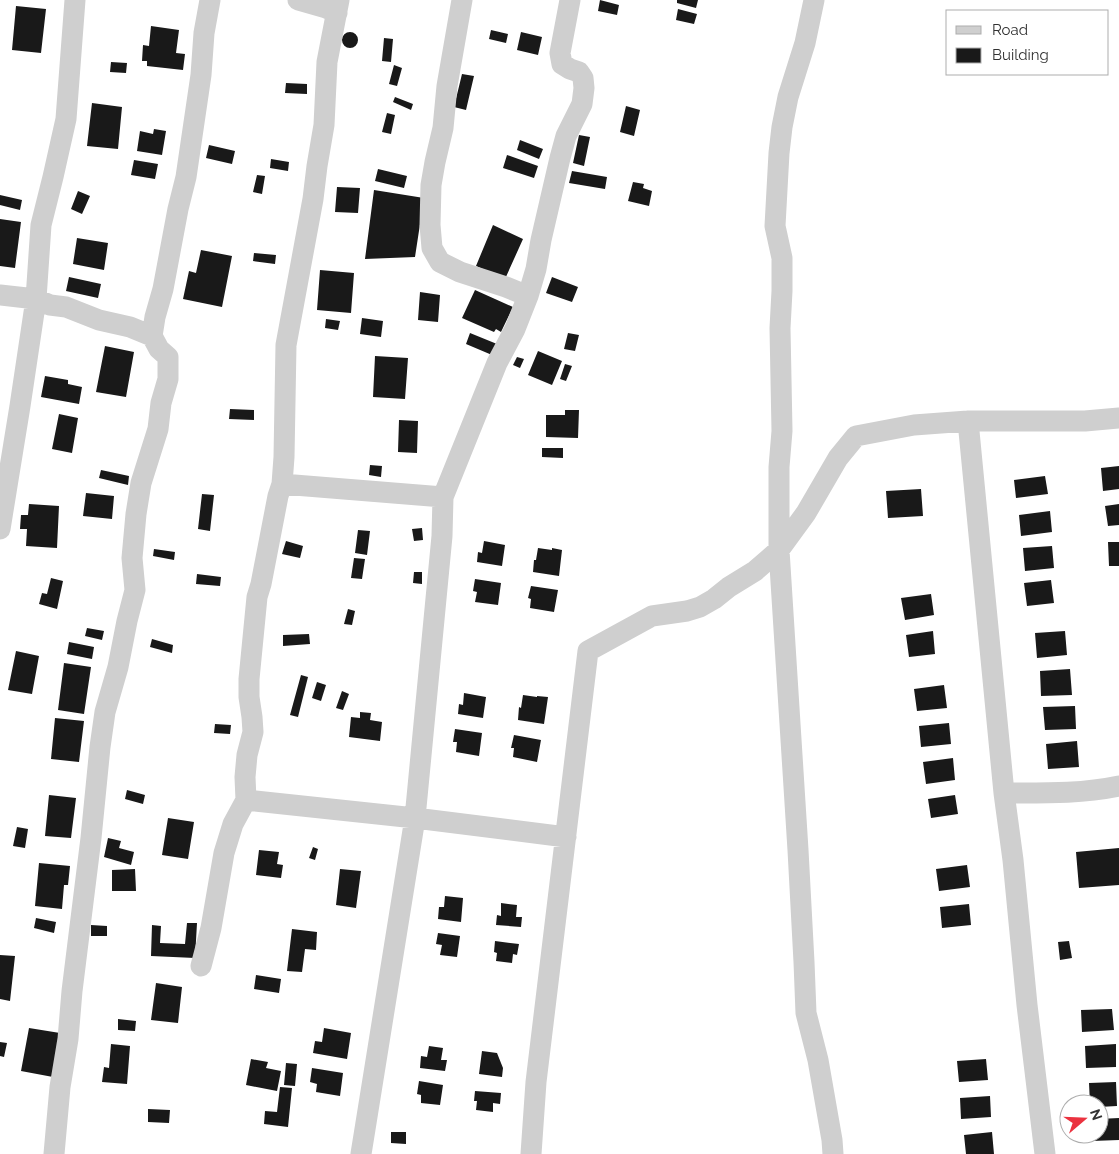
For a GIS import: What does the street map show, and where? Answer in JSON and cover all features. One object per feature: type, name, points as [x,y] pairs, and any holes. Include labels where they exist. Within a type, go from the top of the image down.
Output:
[{"type":"street","points":[[0,529],[36,299],[41,225],[66,119],[75,0]]},
{"type":"street","points":[[152,336],[186,177],[201,75],[204,33],[210,0]]},
{"type":"street","points":[[201,966],[211,928],[224,853],[233,824],[246,800],[247,755],[253,732],[249,679],[257,604],[270,534],[282,484],[286,345],[313,199],[324,124],[327,62],[338,6],[326,8],[298,0]]},
{"type":"street","points":[[462,0],[443,128],[431,185],[430,225],[432,248],[440,262],[460,272],[528,296]]},
{"type":"street","points":[[361,1154],[414,818],[442,536],[443,497],[497,363],[515,329],[528,296],[536,269],[541,240],[566,136],[582,104],[583,78],[578,72],[562,64],[560,53],[570,0]]},
{"type":"street","points":[[814,0],[805,43],[788,97],[778,153],[775,226],[782,258],[780,328],[782,431],[779,467],[779,550],[798,850],[806,1013],[818,1060],[833,1154]]},
{"type":"street","points":[[0,295],[36,299],[50,305],[66,307],[99,320],[130,327],[152,336],[159,348],[168,357],[168,379],[161,403],[158,429],[141,483],[136,514],[132,558],[135,590],[118,667],[105,712],[100,746],[68,1039],[60,1087],[54,1154]]},
{"type":"street","points":[[531,1154],[536,1082],[588,651],[652,616],[700,608],[755,571],[779,550],[806,513],[838,458],[856,436],[914,425],[968,421],[1085,421],[1119,418]]},
{"type":"street","points":[[968,421],[1004,793],[1045,1154]]},
{"type":"street","points":[[282,484],[443,497]]},
{"type":"street","points":[[1004,793],[1066,793],[1119,786]]},
{"type":"street","points":[[246,800],[566,837]]},
{"type":"building","points":[[600,0],[619,5],[617,15],[598,11]]},
{"type":"building","points":[[677,0],[698,0],[696,8],[677,3]]},
{"type":"building","points":[[16,6],[46,9],[41,53],[12,50]]},
{"type":"building","points":[[678,9],[697,14],[694,24],[676,20]]},
{"type":"building","points":[[151,26],[179,30],[176,53],[185,54],[183,70],[147,66],[147,61],[142,61],[143,45],[149,46]]},
{"type":"building","points":[[491,30],[508,34],[506,43],[489,39]]},
{"type":"building","points":[[347,32],[353,32],[358,37],[356,46],[347,48],[342,43],[342,37]]},
{"type":"building","points":[[521,32],[542,37],[538,55],[517,50]]},
{"type":"building","points":[[384,38],[393,39],[391,62],[382,61]]},
{"type":"building","points":[[111,62],[127,63],[126,73],[110,72]]},
{"type":"building","points":[[394,65],[402,68],[397,86],[389,84]]},
{"type":"building","points":[[462,74],[474,76],[466,110],[454,107]]},
{"type":"building","points":[[286,83],[307,84],[307,94],[285,93]]},
{"type":"building","points":[[395,97],[413,104],[411,110],[393,102]]},
{"type":"building","points":[[92,103],[122,107],[118,149],[87,146]]},
{"type":"building","points":[[626,106],[640,110],[634,136],[620,132]]},
{"type":"building","points":[[387,113],[395,115],[391,134],[382,132]]},
{"type":"building","points":[[154,129],[166,131],[162,155],[137,151],[140,131],[153,134]]},
{"type":"building","points":[[579,135],[590,137],[584,166],[573,163]]},
{"type":"building","points":[[520,140],[543,149],[539,159],[517,150]]},
{"type":"building","points":[[209,145],[235,151],[232,164],[206,158]]},
{"type":"building","points":[[507,155],[538,166],[534,178],[503,168]]},
{"type":"building","points":[[271,159],[289,162],[288,171],[270,168]]},
{"type":"building","points":[[134,160],[158,164],[155,179],[131,175]]},
{"type":"building","points":[[378,169],[407,176],[404,188],[375,181]]},
{"type":"building","points":[[572,171],[607,177],[605,189],[569,183]]},
{"type":"building","points":[[257,175],[265,176],[262,194],[253,192]]},
{"type":"building","points":[[633,182],[644,184],[643,188],[652,191],[649,206],[628,201]]},
{"type":"building","points":[[337,187],[360,188],[358,213],[335,212]]},
{"type":"building","points":[[374,190],[424,198],[415,257],[365,259]]},
{"type":"building","points":[[78,191],[90,196],[82,214],[71,209]]},
{"type":"building","points":[[0,195],[22,200],[20,210],[0,205]]},
{"type":"building","points":[[0,219],[21,222],[15,268],[0,266]]},
{"type":"building","points":[[493,225],[523,239],[505,279],[476,266]]},
{"type":"building","points":[[77,238],[108,243],[104,270],[73,264]]},
{"type":"building","points":[[201,250],[232,256],[222,307],[183,299],[189,271],[196,273]]},
{"type":"building","points":[[254,253],[276,255],[275,264],[253,261]]},
{"type":"building","points":[[320,270],[354,273],[351,313],[317,310]]},
{"type":"building","points":[[69,277],[101,284],[98,298],[66,291]]},
{"type":"building","points":[[552,277],[578,287],[572,302],[546,293]]},
{"type":"building","points":[[475,290],[513,307],[501,332],[496,329],[494,332],[462,318]]},
{"type":"building","points":[[420,292],[440,295],[438,322],[418,320]]},
{"type":"building","points":[[362,318],[383,321],[381,337],[360,334]]},
{"type":"building","points":[[326,319],[340,321],[338,330],[325,328]]},
{"type":"building","points":[[470,333],[497,344],[492,355],[466,344]]},
{"type":"building","points":[[568,333],[579,335],[575,351],[564,349]]},
{"type":"building","points":[[105,346],[134,352],[126,397],[96,392]]},
{"type":"building","points":[[538,351],[562,361],[552,385],[528,375]]},
{"type":"building","points":[[375,356],[408,358],[405,399],[373,397]]},
{"type":"building","points":[[517,357],[524,359],[520,368],[513,365]]},
{"type":"building","points":[[565,364],[572,366],[566,381],[560,379]]},
{"type":"building","points":[[45,376],[68,380],[68,384],[82,387],[79,404],[41,397]]},
{"type":"building","points":[[230,409],[254,410],[254,420],[229,419]]},
{"type":"building","points":[[565,410],[579,410],[578,438],[546,437],[546,415],[565,415]]},
{"type":"building","points":[[59,414],[78,418],[72,453],[52,449]]},
{"type":"building","points":[[399,420],[418,421],[417,453],[398,452]]},
{"type":"building","points":[[542,448],[563,448],[563,458],[542,457]]},
{"type":"building","points":[[370,465],[382,466],[381,477],[369,475]]},
{"type":"building","points":[[1119,466],[1119,489],[1103,491],[1101,468]]},
{"type":"building","points":[[101,470],[129,476],[128,485],[99,478]]},
{"type":"building","points":[[1045,476],[1048,494],[1016,498],[1014,480]]},
{"type":"building","points":[[921,489],[923,516],[888,518],[886,491]]},
{"type":"building","points":[[86,493],[114,496],[112,519],[83,516]]},
{"type":"building","points":[[202,494],[214,495],[210,531],[198,529]]},
{"type":"building","points":[[29,504],[59,506],[57,548],[26,546],[27,529],[20,529],[21,515],[28,515]]},
{"type":"building","points":[[1119,504],[1119,525],[1108,526],[1105,506]]},
{"type":"building","points":[[1050,511],[1052,532],[1021,536],[1019,515]]},
{"type":"building","points":[[422,528],[423,540],[414,541],[412,529]]},
{"type":"building","points":[[358,530],[370,531],[367,555],[355,553]]},
{"type":"building","points":[[286,541],[303,546],[300,558],[282,554]]},
{"type":"building","points":[[484,541],[505,545],[502,566],[477,562],[478,552],[482,553]]},
{"type":"building","points":[[1108,542],[1119,542],[1119,566],[1109,566]]},
{"type":"building","points":[[1052,546],[1054,568],[1025,571],[1023,548]]},
{"type":"building","points":[[538,548],[562,550],[559,576],[533,572]]},
{"type":"building","points":[[154,549],[175,552],[174,560],[153,556]]},
{"type":"building","points":[[354,558],[365,559],[362,579],[351,578]]},
{"type":"building","points":[[414,572],[422,572],[422,584],[413,583]]},
{"type":"building","points":[[197,574],[221,577],[220,586],[196,584]]},
{"type":"building","points":[[51,578],[63,581],[57,609],[39,604],[42,593],[47,594]]},
{"type":"building","points":[[475,579],[501,583],[498,605],[475,602],[477,592],[473,591]]},
{"type":"building","points":[[1051,580],[1054,603],[1027,606],[1024,583]]},
{"type":"building","points":[[531,586],[558,590],[554,612],[530,608],[531,599],[528,598]]},
{"type":"building","points":[[931,594],[934,615],[905,620],[901,598]]},
{"type":"building","points":[[348,609],[355,611],[352,625],[344,624]]},
{"type":"building","points":[[87,628],[104,631],[102,640],[85,636]]},
{"type":"building","points":[[933,631],[935,654],[909,657],[906,635]]},
{"type":"building","points":[[1065,631],[1067,655],[1037,658],[1035,633]]},
{"type":"building","points":[[309,634],[310,644],[283,646],[283,635]]},
{"type":"building","points":[[152,639],[173,645],[172,653],[150,647]]},
{"type":"building","points":[[69,642],[94,647],[92,659],[67,654]]},
{"type":"building","points":[[16,651],[39,656],[32,694],[8,690]]},
{"type":"building","points":[[64,663],[91,667],[84,714],[58,710]]},
{"type":"building","points":[[1070,669],[1072,695],[1041,696],[1040,671]]},
{"type":"building","points":[[301,675],[308,677],[298,717],[290,715]]},
{"type":"building","points":[[317,682],[326,685],[321,701],[312,698]]},
{"type":"building","points":[[944,685],[947,708],[917,711],[914,689]]},
{"type":"building","points":[[342,691],[349,694],[343,710],[336,708]]},
{"type":"building","points":[[464,693],[486,697],[483,718],[458,714],[459,704],[463,705]]},
{"type":"building","points":[[523,695],[548,697],[544,724],[518,720],[519,707],[521,708]]},
{"type":"building","points":[[1075,706],[1076,729],[1045,730],[1043,707]]},
{"type":"building","points":[[360,712],[371,713],[370,720],[382,722],[380,741],[349,737],[351,717],[360,718]]},
{"type":"building","points":[[55,718],[84,721],[79,762],[51,759]]},
{"type":"building","points":[[949,723],[951,744],[921,747],[919,726]]},
{"type":"building","points":[[215,724],[231,725],[230,734],[214,733]]},
{"type":"building","points":[[455,729],[482,733],[479,756],[456,752],[457,742],[453,742]]},
{"type":"building","points":[[514,735],[541,740],[537,762],[513,757],[514,748],[511,748]]},
{"type":"building","points":[[1077,741],[1079,767],[1048,769],[1046,744]]},
{"type":"building","points":[[953,758],[955,780],[926,784],[923,762]]},
{"type":"building","points":[[127,790],[145,795],[143,804],[125,799]]},
{"type":"building","points":[[49,795],[76,798],[71,838],[45,836]]},
{"type":"building","points":[[955,795],[958,814],[931,818],[928,799]]},
{"type":"building","points":[[168,818],[194,822],[188,859],[162,855]]},
{"type":"building","points":[[17,827],[28,829],[25,848],[13,846]]},
{"type":"building","points":[[108,838],[121,841],[119,848],[134,852],[131,865],[104,857]]},
{"type":"building","points":[[313,847],[318,849],[315,860],[309,858]]},
{"type":"building","points":[[1119,848],[1119,885],[1079,888],[1076,852]]},
{"type":"building","points":[[259,850],[279,852],[277,864],[283,865],[281,878],[256,875]]},
{"type":"building","points":[[39,863],[70,866],[68,885],[64,885],[62,909],[35,906]]},
{"type":"building","points":[[967,865],[970,887],[939,891],[936,869]]},
{"type":"building","points":[[135,869],[136,891],[112,891],[112,870]]},
{"type":"building","points":[[340,869],[361,871],[356,908],[336,905]]},
{"type":"building","points":[[445,896],[463,898],[461,922],[438,919],[439,907],[444,907]]},
{"type":"building","points":[[501,903],[517,905],[516,917],[522,917],[521,927],[496,925],[497,915],[501,916]]},
{"type":"building","points":[[969,904],[971,925],[942,928],[940,907]]},
{"type":"building","points":[[36,918],[56,922],[54,933],[34,928]]},
{"type":"building","points":[[187,923],[197,923],[195,958],[151,956],[152,925],[161,926],[160,943],[185,944]]},
{"type":"building","points":[[91,925],[107,926],[107,936],[91,936]]},
{"type":"building","points":[[292,929],[317,932],[316,950],[305,949],[302,972],[287,971]]},
{"type":"building","points":[[438,933],[460,936],[457,957],[440,955],[442,945],[436,944]]},
{"type":"building","points":[[495,941],[519,944],[517,955],[513,954],[512,963],[496,961],[497,953],[494,952]]},
{"type":"building","points":[[1069,941],[1072,958],[1060,960],[1058,942]]},
{"type":"building","points":[[0,955],[15,956],[10,1001],[0,999]]},
{"type":"building","points":[[256,975],[281,979],[279,993],[254,989]]},
{"type":"building","points":[[156,983],[182,987],[178,1023],[151,1020]]},
{"type":"building","points":[[1112,1009],[1114,1030],[1082,1032],[1081,1010]]},
{"type":"building","points":[[118,1019],[136,1021],[135,1031],[118,1030]]},
{"type":"building","points":[[29,1028],[60,1033],[53,1077],[21,1071]]},
{"type":"building","points":[[324,1028],[351,1033],[347,1059],[313,1053],[315,1041],[322,1042]]},
{"type":"building","points":[[0,1042],[7,1043],[4,1057],[0,1056]]},
{"type":"building","points":[[111,1044],[130,1046],[127,1084],[102,1082],[104,1067],[109,1068]]},
{"type":"building","points":[[1116,1044],[1116,1067],[1086,1068],[1085,1046]]},
{"type":"building","points":[[429,1046],[443,1048],[441,1060],[447,1060],[445,1071],[420,1068],[421,1056],[427,1057]]},
{"type":"building","points":[[482,1051],[497,1053],[503,1068],[502,1077],[479,1074]]},
{"type":"building","points":[[251,1059],[268,1062],[266,1068],[281,1071],[277,1091],[246,1085]]},
{"type":"building","points":[[986,1059],[988,1080],[959,1082],[957,1061]]},
{"type":"building","points":[[286,1063],[297,1064],[295,1086],[284,1085]]},
{"type":"building","points":[[312,1068],[343,1073],[340,1096],[316,1092],[317,1084],[310,1082]]},
{"type":"building","points":[[419,1081],[443,1085],[440,1105],[421,1103],[421,1095],[417,1094]]},
{"type":"building","points":[[1116,1082],[1117,1106],[1109,1106],[1109,1094],[1090,1094],[1089,1083]]},
{"type":"building","points":[[280,1087],[292,1088],[288,1127],[264,1124],[265,1111],[277,1112]]},
{"type":"building","points":[[475,1091],[501,1093],[500,1104],[493,1103],[493,1112],[476,1110],[477,1101],[474,1101]]},
{"type":"building","points":[[990,1096],[991,1117],[961,1119],[960,1098]]},
{"type":"building","points":[[148,1109],[170,1110],[169,1123],[148,1122]]},
{"type":"building","points":[[1109,1118],[1119,1118],[1119,1140],[1109,1140]]},
{"type":"building","points":[[391,1132],[406,1132],[406,1144],[391,1143]]},
{"type":"building","points":[[992,1132],[994,1154],[966,1154],[964,1135]]}]
